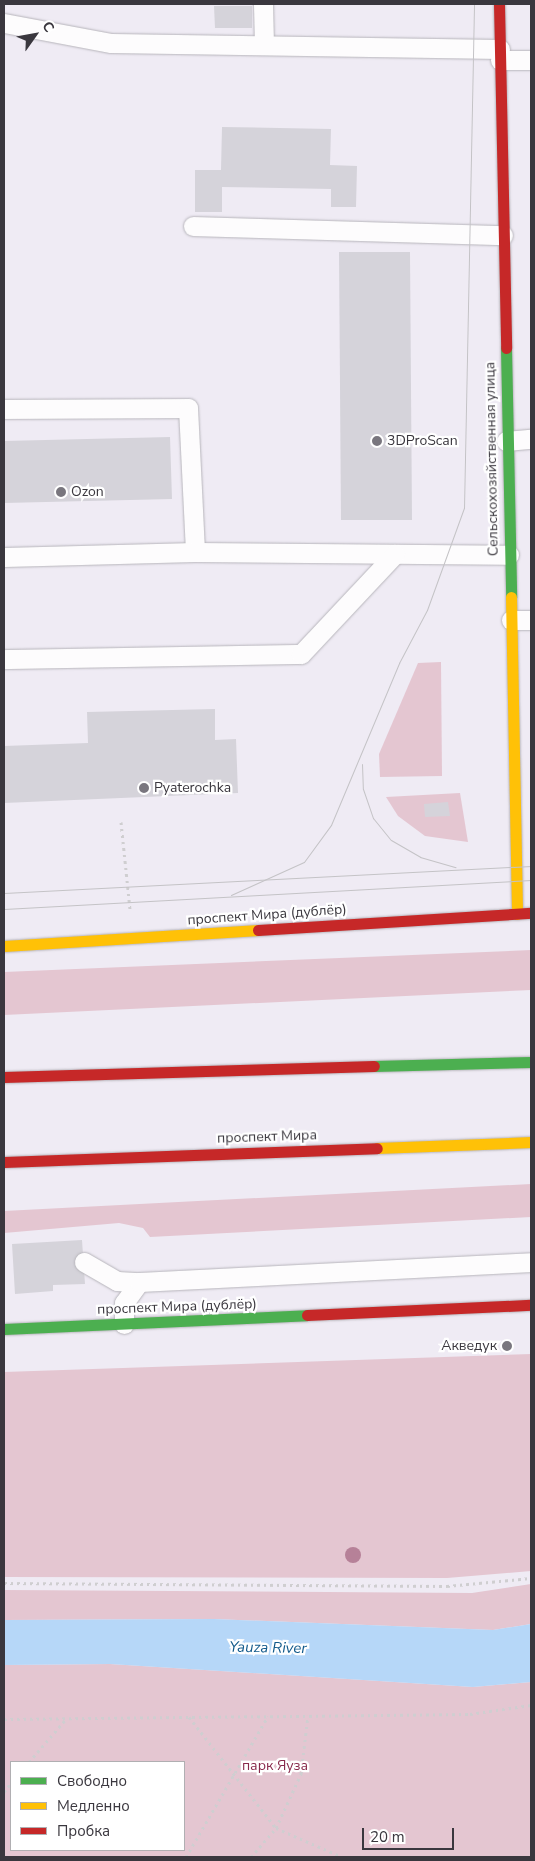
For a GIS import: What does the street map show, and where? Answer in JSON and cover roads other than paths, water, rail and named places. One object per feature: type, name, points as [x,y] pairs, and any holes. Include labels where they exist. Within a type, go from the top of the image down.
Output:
[{"type":"main road","name":"Сельскохозяйственная улица","points":[[499,4],[506,441],[517,914]]},
{"type":"main road","name":"проспект Мира (дублёр)","points":[[4,946],[531,913]]},
{"type":"main road","points":[[4,1077],[531,1062]]},
{"type":"main road","name":"проспект Мира","points":[[4,1162],[531,1142]]},
{"type":"main road","name":"проспект Мира (дублёр)","points":[[4,1329],[531,1306]]},
{"type":"lane","points":[[263,4],[264,45]]},
{"type":"lane","points":[[4,23],[111,43],[264,45],[500,54],[531,60]]},
{"type":"lane","points":[[193,226],[503,235]]},
{"type":"lane","points":[[4,409],[188,408],[195,552]]},
{"type":"lane","points":[[506,441],[531,440]]},
{"type":"lane","points":[[4,556],[195,552],[509,555]]},
{"type":"lane","points":[[4,659],[301,654],[395,554]]},
{"type":"lane","points":[[511,620],[531,620]]},
{"type":"lane","points":[[84,1262],[117,1281],[139,1282],[531,1262]]},
{"type":"lane","points":[[124,1324],[124,1304],[139,1282]]},
{"type":"water","name":"Yauza River","points":[[214,1619],[493,1630],[531,1624],[531,1682],[473,1687],[110,1664],[4,1665],[4,1620]]},
{"type":"tram line","points":[[231,895],[304,862],[331,825],[399,663],[427,610],[464,508],[474,4]]},
{"type":"tram line","points":[[362,764],[363,789],[373,818],[391,840],[420,857],[456,867]]},
{"type":"tram line","points":[[4,893],[531,866]]},
{"type":"tram line","points":[[4,909],[531,880]]},
{"type":"place","name":"3DProScan","points":[[377,441]]},
{"type":"place","name":"Ozon","points":[[61,492]]},
{"type":"place","name":"Pyaterochka","points":[[144,788]]},
{"type":"place","name":"Акведук","points":[[507,1346]]},
{"type":"park label","name":"парк Яуза","points":[[275,1766]]}]
